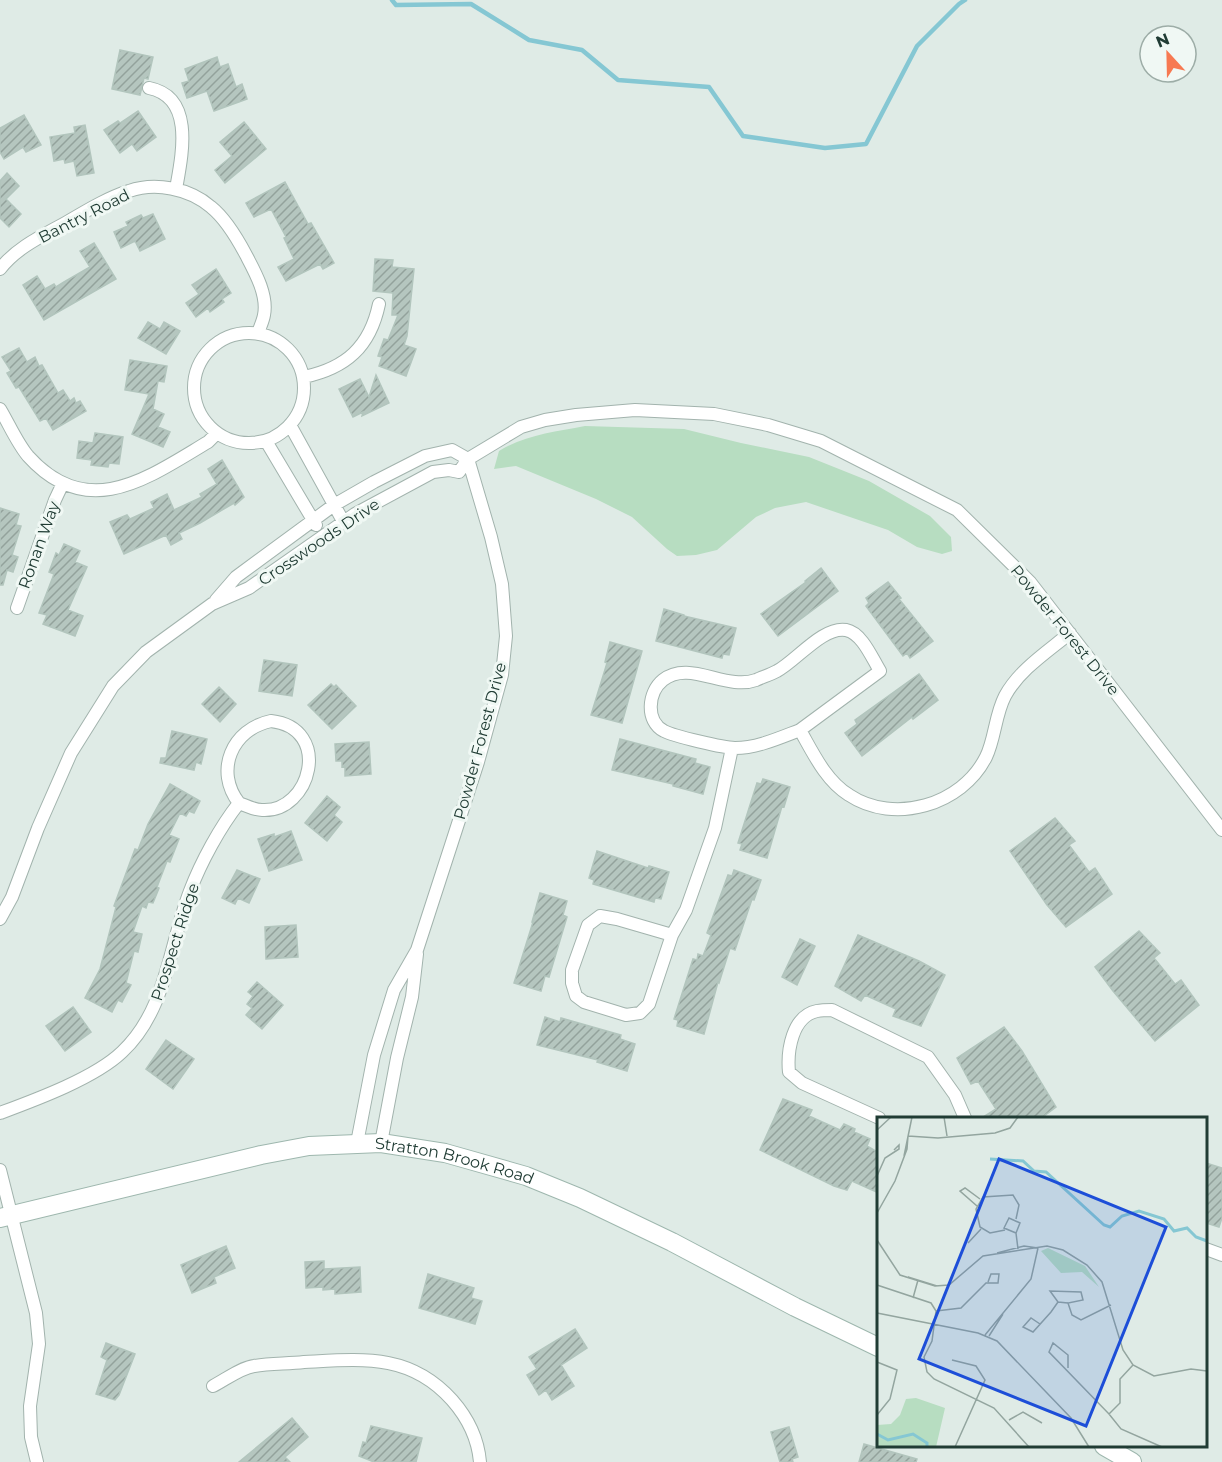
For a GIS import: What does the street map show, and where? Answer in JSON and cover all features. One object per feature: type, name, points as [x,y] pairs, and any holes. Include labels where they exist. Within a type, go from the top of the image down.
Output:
[{"type":"street","points":[[149,88],[166,93],[173,100],[180,117],[182,155],[176,189]]},
{"type":"street","name":"Bantry Road","points":[[0,270],[20,250],[44,234],[130,190],[159,186],[176,189],[210,206],[237,240],[257,275],[265,314],[258,333]]},
{"type":"street","points":[[304,377],[326,373],[355,353],[376,321],[379,304]]},
{"type":"street","points":[[242,333],[258,333],[274,338],[288,348],[298,361],[304,377],[304,394],[300,411],[279,435],[266,441],[249,443],[232,441],[217,433],[205,422],[197,407],[193,391],[195,375],[201,359],[212,346],[226,337],[242,333]]},
{"type":"street","points":[[0,409],[27,455],[47,474],[78,489],[101,490],[127,486],[143,480],[208,442],[217,433]]},
{"type":"street","name":"Powder Forest Drive","points":[[381,1143],[397,1058],[412,997],[417,950],[478,762],[502,675],[506,636],[502,584],[468,459],[521,428],[545,420],[576,415],[635,410],[714,414],[768,425],[821,441],[957,510],[1030,582],[1222,830]]},
{"type":"street","points":[[290,425],[343,521]]},
{"type":"street","points":[[266,441],[323,535]]},
{"type":"street","name":"Crosswoods Drive","points":[[0,919],[12,897],[38,828],[71,753],[113,686],[146,652],[213,604],[249,588],[343,521],[433,472],[449,470],[459,472],[468,459],[452,450],[425,456],[334,504],[236,577],[213,604]]},
{"type":"street","name":"Ronan Way","points":[[17,608],[63,483]]},
{"type":"street","points":[[849,631],[860,639],[880,671],[800,730],[753,747],[732,748],[662,731],[651,717],[651,701],[661,682],[674,673],[688,673],[726,682],[752,681],[778,671],[829,632],[849,631]]},
{"type":"street","points":[[800,730],[832,782],[849,796],[874,806],[895,810],[921,808],[946,798],[969,780],[986,758],[1004,697],[1025,669],[1070,633]]},
{"type":"street","points":[[272,721],[290,725],[305,740],[310,760],[308,771],[297,793],[289,802],[278,808],[264,810],[239,803],[231,790],[227,768],[237,742],[251,728],[261,723],[272,721]]},
{"type":"street","points":[[672,935],[600,916],[588,925],[572,970],[572,983],[576,996],[584,1002],[626,1015],[640,1013],[650,1004],[672,935],[686,910],[715,828],[732,748]]},
{"type":"street","name":"Prospect Ridge","points":[[0,1113],[46,1095],[102,1067],[121,1053],[137,1036],[152,1011],[159,993],[190,892],[230,815],[239,803]]},
{"type":"street","name":"Powder Forest Drive","points":[[357,1143],[374,1055],[394,990],[417,950]]},
{"type":"street","points":[[877,1118],[802,1083],[789,1072],[790,1042],[802,1020],[815,1011],[832,1010],[928,1057],[955,1095],[963,1117]]},
{"type":"street","name":"Stratton Brook Road","points":[[6,1217],[261,1155],[309,1146],[381,1143],[445,1153],[526,1176],[580,1198],[877,1346]]},
{"type":"street","points":[[0,1170],[6,1217],[37,1323],[39,1344],[30,1406],[31,1437],[37,1462]]},
{"type":"street","points":[[1207,1249],[1222,1255]]},
{"type":"street","points":[[213,1386],[252,1366],[381,1361],[408,1367],[426,1376],[444,1390],[461,1410],[470,1427],[480,1462]]},
{"type":"street","points":[[1106,1447],[1132,1462]]},
{"type":"green space","points":[[585,426],[684,429],[809,457],[869,481],[930,516],[951,537],[952,551],[942,554],[917,547],[888,530],[806,502],[775,508],[756,517],[717,550],[696,555],[677,556],[632,517],[596,499],[516,466],[494,469],[499,451],[519,441]]},
{"type":"building","points":[[120,50],[153,57],[148,79],[144,78],[140,95],[112,89]]},
{"type":"building","points":[[217,57],[220,67],[228,64],[236,87],[242,84],[247,99],[214,111],[207,91],[187,98],[182,83],[189,81],[185,69]]},
{"type":"building","points":[[138,111],[156,137],[137,151],[132,144],[120,153],[104,130]]},
{"type":"building","points":[[24,115],[41,145],[26,152],[23,147],[4,159],[0,152],[0,128]]},
{"type":"building","points":[[244,122],[266,149],[225,183],[215,170],[232,156],[220,142]]},
{"type":"building","points":[[85,125],[94,173],[77,176],[74,161],[65,163],[64,159],[54,161],[50,137],[75,133],[74,127]]},
{"type":"building","points":[[7,173],[19,186],[6,199],[21,214],[9,227],[0,218],[0,181]]},
{"type":"building","points":[[285,182],[308,224],[311,223],[334,263],[323,269],[320,264],[286,281],[278,267],[294,259],[284,238],[286,237],[271,209],[254,217],[246,203]]},
{"type":"building","points":[[153,214],[165,239],[140,251],[135,241],[121,248],[114,232],[128,226],[126,222],[141,215],[143,218]]},
{"type":"building","points":[[94,243],[116,279],[44,320],[23,285],[37,276],[45,289],[54,284],[56,287],[90,267],[80,251]]},
{"type":"building","points":[[375,259],[393,260],[392,267],[414,269],[407,336],[404,345],[416,349],[406,376],[379,366],[382,357],[378,356],[384,339],[388,340],[398,315],[392,315],[393,293],[373,291]]},
{"type":"building","points":[[216,269],[231,293],[222,299],[224,302],[210,312],[208,308],[196,317],[186,303],[199,294],[192,285]]},
{"type":"building","points":[[148,322],[160,329],[164,322],[180,331],[166,354],[138,338]]},
{"type":"building","points":[[19,348],[27,362],[35,357],[39,366],[42,365],[58,393],[63,390],[70,401],[74,398],[76,403],[80,401],[86,411],[53,430],[46,418],[40,421],[19,387],[16,388],[7,373],[11,371],[2,357]]},
{"type":"building","points":[[130,360],[167,366],[164,382],[158,381],[153,409],[164,414],[158,427],[170,432],[163,447],[132,434],[149,394],[125,390]]},
{"type":"building","points":[[376,375],[389,403],[362,416],[363,412],[353,417],[339,389],[360,379],[369,397]]},
{"type":"building","points":[[95,433],[123,437],[119,464],[109,463],[108,467],[91,465],[92,460],[77,458],[79,441],[93,443]]},
{"type":"building","points":[[222,460],[244,497],[235,505],[234,503],[179,533],[182,539],[171,545],[166,535],[124,554],[110,522],[127,515],[130,519],[154,508],[151,502],[167,494],[174,510],[202,497],[200,494],[217,484],[208,469]]},
{"type":"building","points":[[0,508],[19,514],[16,525],[21,526],[12,555],[18,557],[13,572],[7,570],[3,585],[0,585]]},
{"type":"building","points":[[64,544],[80,551],[75,562],[87,567],[68,610],[83,616],[75,636],[43,624],[47,615],[39,613],[54,574],[49,572],[56,553],[59,555]]},
{"type":"building","points":[[821,568],[838,591],[778,636],[761,614],[806,582]]},
{"type":"building","points":[[888,582],[933,641],[910,658],[907,653],[903,656],[866,606],[869,603],[866,598]]},
{"type":"building","points":[[664,609],[736,628],[729,655],[723,654],[722,658],[656,641]]},
{"type":"building","points":[[610,642],[642,651],[622,723],[591,715],[607,663],[605,662]]},
{"type":"building","points":[[264,660],[297,665],[292,696],[259,691]]},
{"type":"building","points":[[919,674],[938,700],[862,756],[845,733],[857,724],[855,720]]},
{"type":"building","points":[[331,684],[334,687],[336,685],[356,706],[332,729],[308,705]]},
{"type":"building","points":[[219,687],[236,704],[220,722],[202,704]]},
{"type":"building","points":[[172,731],[207,739],[201,764],[196,762],[194,770],[160,763],[161,758],[166,758]]},
{"type":"building","points":[[620,739],[696,759],[695,763],[710,767],[703,794],[673,786],[673,784],[612,770]]},
{"type":"building","points":[[369,742],[371,774],[345,776],[345,766],[342,767],[342,761],[336,761],[335,744]]},
{"type":"building","points":[[763,779],[790,787],[767,858],[740,850],[742,844],[738,843],[757,783],[761,784]]},
{"type":"building","points":[[170,784],[200,801],[194,813],[189,811],[186,816],[180,813],[169,835],[179,839],[170,862],[167,861],[153,903],[148,902],[146,908],[142,906],[133,932],[142,934],[138,952],[134,951],[126,983],[131,985],[122,1002],[118,1000],[112,1012],[85,998],[100,969],[116,907],[114,906],[135,849],[138,850],[148,824]]},
{"type":"building","points":[[327,796],[340,807],[334,815],[342,822],[327,841],[305,823]]},
{"type":"building","points":[[1055,818],[1075,841],[1069,845],[1089,872],[1095,868],[1112,894],[1066,927],[1047,905],[1010,851]]},
{"type":"building","points":[[291,831],[302,860],[269,871],[258,839],[274,834],[274,837]]},
{"type":"building","points":[[597,851],[648,868],[649,866],[669,872],[661,899],[655,898],[654,902],[593,884],[594,880],[589,878]]},
{"type":"building","points":[[237,870],[260,879],[249,903],[238,898],[235,904],[222,898]]},
{"type":"building","points":[[734,870],[761,880],[754,900],[752,899],[735,950],[730,948],[704,1034],[677,1026],[678,1020],[674,1019],[693,959],[697,960],[698,954],[703,956],[711,935],[707,933],[728,875],[732,876]]},
{"type":"building","points":[[540,893],[567,901],[563,915],[567,917],[549,977],[545,976],[541,991],[514,983]]},
{"type":"building","points":[[296,925],[298,957],[266,959],[265,927]]},
{"type":"building","points":[[1139,931],[1160,953],[1154,958],[1175,984],[1181,980],[1199,1005],[1155,1041],[1095,967]]},
{"type":"building","points":[[858,935],[919,961],[945,975],[921,1026],[893,1016],[896,1009],[865,995],[861,1001],[835,986]]},
{"type":"building","points":[[800,939],[815,946],[797,985],[782,977]]},
{"type":"building","points":[[257,982],[283,1005],[262,1029],[246,1015],[252,1008],[247,1004],[253,996],[248,992]]},
{"type":"building","points":[[73,1007],[91,1032],[65,1051],[46,1026]]},
{"type":"building","points":[[545,1017],[560,1022],[561,1018],[621,1035],[620,1039],[635,1044],[627,1071],[597,1062],[598,1060],[537,1045]]},
{"type":"building","points":[[1004,1027],[1022,1051],[1056,1107],[1043,1117],[983,1117],[996,1109],[978,1081],[971,1084],[957,1058]]},
{"type":"building","points":[[166,1040],[194,1059],[173,1089],[146,1069]]},
{"type":"building","points":[[783,1099],[812,1110],[809,1116],[840,1130],[844,1124],[855,1129],[854,1132],[870,1139],[867,1146],[877,1152],[877,1192],[852,1181],[847,1190],[834,1186],[760,1150]]},
{"type":"building","points":[[1207,1163],[1222,1168],[1222,1218],[1219,1227],[1207,1223]]},
{"type":"building","points":[[226,1246],[235,1268],[214,1277],[216,1283],[192,1293],[181,1265]]},
{"type":"building","points":[[324,1261],[324,1269],[360,1267],[361,1292],[335,1294],[335,1289],[306,1288],[305,1262]]},
{"type":"building","points":[[428,1274],[474,1288],[471,1298],[482,1301],[475,1324],[419,1308]]},
{"type":"building","points":[[575,1329],[587,1348],[561,1365],[574,1386],[552,1400],[546,1390],[539,1395],[527,1375],[537,1369],[529,1357]]},
{"type":"building","points":[[106,1343],[135,1354],[115,1400],[96,1394],[107,1360],[101,1357]]},
{"type":"building","points":[[292,1418],[308,1437],[285,1457],[290,1462],[239,1462]]},
{"type":"building","points":[[371,1426],[422,1438],[416,1462],[374,1462],[359,1456]]},
{"type":"building","points":[[789,1427],[798,1457],[792,1459],[793,1462],[780,1462],[771,1432]]},
{"type":"building","points":[[864,1444],[917,1459],[916,1462],[859,1462]]},
{"type":"waterway","points":[[392,0],[396,5],[471,4],[529,40],[582,50],[618,80],[709,87],[743,136],[825,148],[866,144],[917,46],[965,0]]}]
